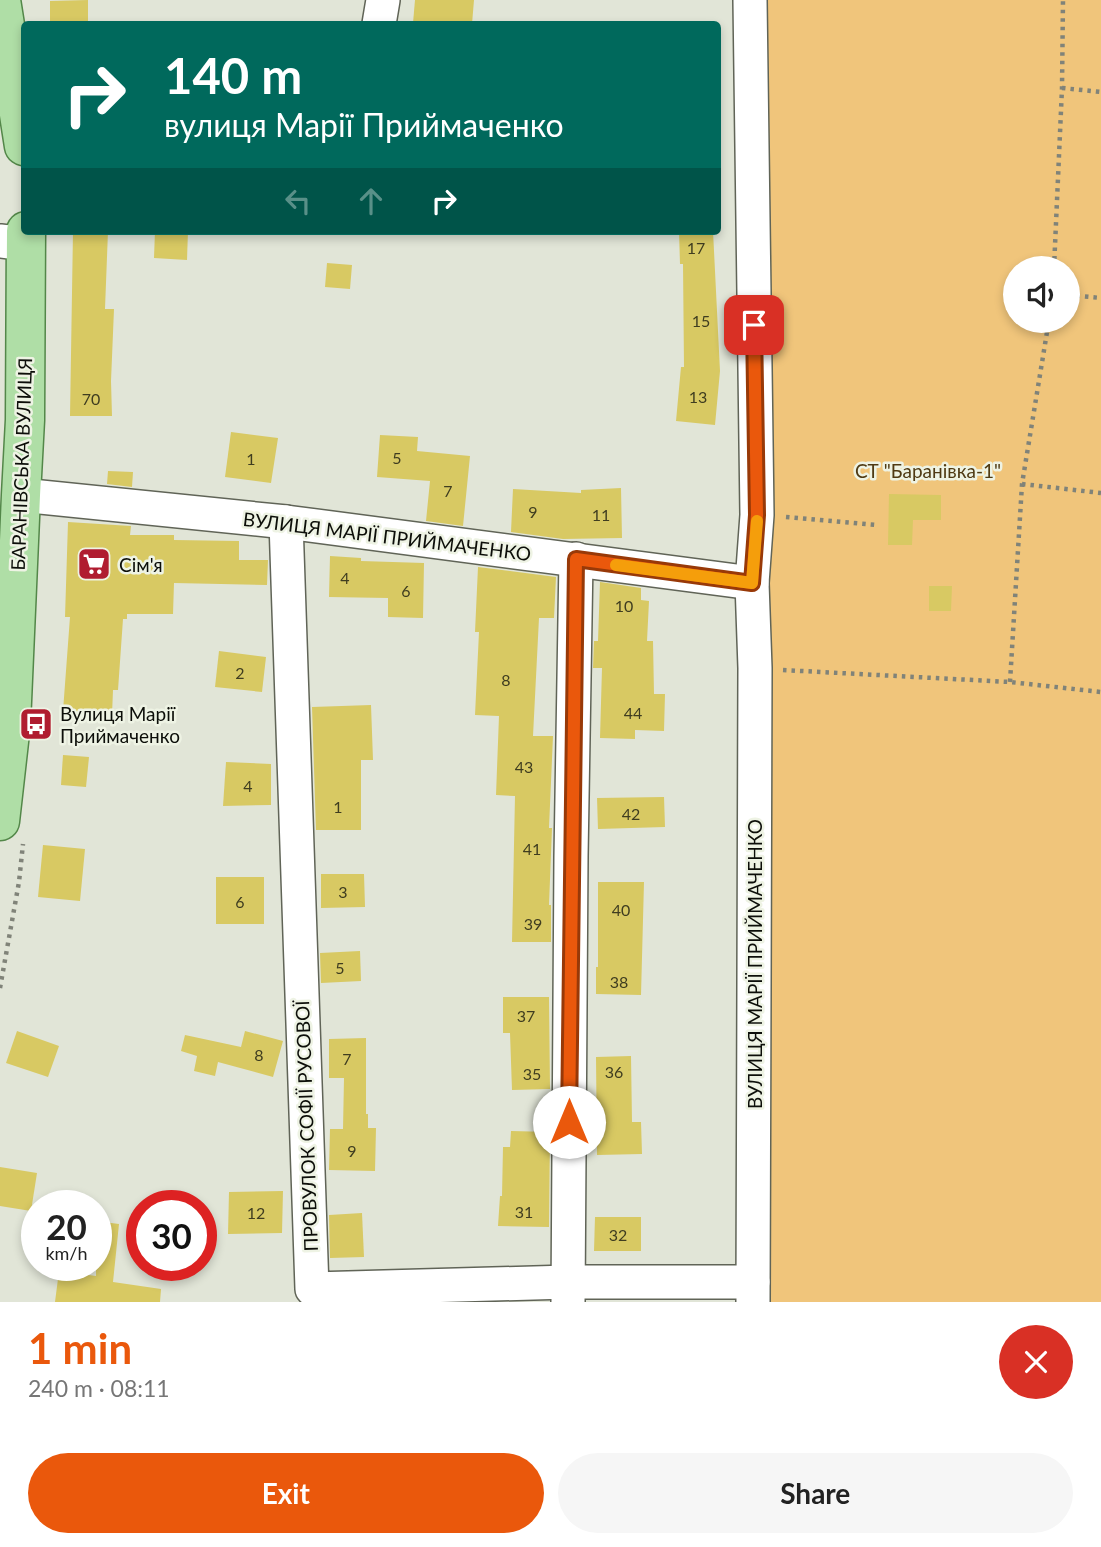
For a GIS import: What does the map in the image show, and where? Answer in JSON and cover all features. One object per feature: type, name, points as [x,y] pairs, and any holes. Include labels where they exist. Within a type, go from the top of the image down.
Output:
[{"type":"main road","points":[[1,0],[21,127]]},
{"type":"main road","name":"БАРАНІВСЬКА ВУЛИЦЯ","points":[[0,821],[11,724],[25,420],[17,239]]},
{"type":"street","points":[[380,21],[383,0]]},
{"type":"street","name":"ВУЛИЦЯ МАРІЇ ПРИЙМАЧЕНКО","points":[[750,0],[757,515],[752,583],[755,668],[753,1292]]},
{"type":"street","name":"ВУЛИЦЯ МАРІЇ ПРИЙМАЧЕНКО","points":[[21,495],[286,522],[752,583]]},
{"type":"street","name":"ПРОВУЛОК СОФІЇ РУСОВОЇ","points":[[286,522],[312,1289],[753,1292]]},
{"type":"street","points":[[568,1292],[576,559]]},
{"type":"path","points":[[1055,256],[1063,0]]},
{"type":"path","points":[[1062,88],[1101,92]]},
{"type":"path","points":[[1080,296],[1101,298]]},
{"type":"path","points":[[1010,682],[1022,484],[1047,333]]},
{"type":"path","points":[[1022,484],[1101,494]]},
{"type":"path","points":[[757,515],[877,525]]},
{"type":"path","points":[[755,668],[1010,682],[1101,692]]},
{"type":"green space","name":"СТ \"Баранівка-1\"","points":[[750,0],[1101,0],[1101,1302],[753,1302]]},
{"type":"building","points":[[88,0],[88,21],[50,21],[50,1]]},
{"type":"building","points":[[415,0],[474,0],[472,21],[413,21]]},
{"type":"building","points":[[73,235],[108,235],[105,309],[114,309],[112,416],[70,416]]},
{"type":"building","points":[[155,235],[188,235],[187,260],[154,258]]},
{"type":"building","points":[[679,235],[713,235],[720,371],[715,425],[676,421],[681,367],[684,367],[683,264],[680,264]]},
{"type":"building","points":[[327,263],[352,265],[350,289],[325,287]]},
{"type":"building","points":[[231,432],[278,438],[271,483],[225,477]]},
{"type":"building","points":[[380,435],[418,437],[417,451],[470,456],[463,526],[426,521],[430,481],[377,477]]},
{"type":"building","points":[[108,471],[133,472],[132,487],[107,484]]},
{"type":"building","points":[[621,488],[622,538],[563,539],[511,532],[513,489],[581,493],[581,490]]},
{"type":"building","points":[[889,494],[941,495],[941,520],[913,520],[912,545],[888,545]]},
{"type":"building","points":[[68,522],[131,526],[130,535],[174,535],[174,540],[239,541],[239,560],[268,560],[267,585],[174,583],[173,614],[127,614],[127,619],[123,619],[118,690],[113,690],[112,715],[63,711],[70,617],[65,617]]},
{"type":"building","points":[[330,556],[361,558],[361,561],[424,563],[423,618],[388,617],[388,598],[329,597]]},
{"type":"building","points":[[478,567],[556,577],[554,618],[539,618],[533,736],[553,736],[549,828],[552,828],[549,905],[551,942],[512,942],[515,796],[496,795],[499,716],[475,715],[479,632],[475,632]]},
{"type":"building","points":[[600,582],[641,588],[641,600],[649,601],[647,641],[653,641],[654,694],[665,694],[664,731],[635,730],[635,739],[600,738],[602,668],[593,668],[594,641],[598,641]]},
{"type":"building","points":[[929,586],[952,586],[951,611],[929,611]]},
{"type":"building","points":[[219,651],[266,657],[262,692],[215,687]]},
{"type":"building","points":[[371,705],[373,760],[361,760],[361,830],[316,830],[312,707]]},
{"type":"building","points":[[63,755],[89,757],[86,787],[61,785]]},
{"type":"building","points":[[226,762],[271,764],[271,805],[223,806]]},
{"type":"building","points":[[664,797],[665,827],[598,829],[597,798]]},
{"type":"building","points":[[43,845],[85,849],[80,901],[38,897]]},
{"type":"building","points":[[321,874],[364,874],[365,907],[321,908]]},
{"type":"building","points":[[216,877],[264,877],[264,924],[216,924]]},
{"type":"building","points":[[598,882],[644,882],[641,995],[596,994]]},
{"type":"building","points":[[360,951],[361,981],[321,983],[320,953]]},
{"type":"building","points":[[503,997],[549,997],[550,1089],[512,1090],[510,1033],[503,1033]]},
{"type":"building","points":[[17,1031],[59,1046],[48,1077],[6,1063]]},
{"type":"building","points":[[245,1031],[283,1041],[273,1077],[218,1062],[215,1076],[194,1071],[197,1056],[181,1051],[185,1035],[241,1047]]},
{"type":"building","points":[[366,1038],[366,1114],[368,1128],[376,1128],[375,1171],[329,1170],[330,1129],[343,1129],[344,1078],[329,1078],[329,1039]]},
{"type":"building","points":[[631,1056],[632,1122],[641,1122],[642,1154],[597,1155],[596,1057]]},
{"type":"building","points":[[511,1131],[550,1132],[549,1227],[498,1226],[503,1147],[510,1147]]},
{"type":"building","points":[[0,1167],[37,1173],[34,1190],[21,1190],[21,1209],[0,1206]]},
{"type":"building","points":[[283,1191],[282,1233],[228,1234],[229,1192]]},
{"type":"building","points":[[362,1213],[364,1257],[330,1258],[329,1215]]},
{"type":"building","points":[[595,1217],[641,1217],[641,1251],[594,1251]]},
{"type":"building","points":[[112,1223],[119,1224],[113,1282],[161,1289],[160,1302],[55,1302],[58,1281],[112,1281]]},
{"type":"slow traffic","points":[[616,565],[752,583],[757,521]]},
{"type":"place","name":"Сім'я","points":[[94,564]]},
{"type":"place","name":"Вулиця Марії Приймаченко","points":[[36,724]]},
{"type":"route","points":[[569,1122],[576,559],[752,583],[757,515],[754,325]]}]
